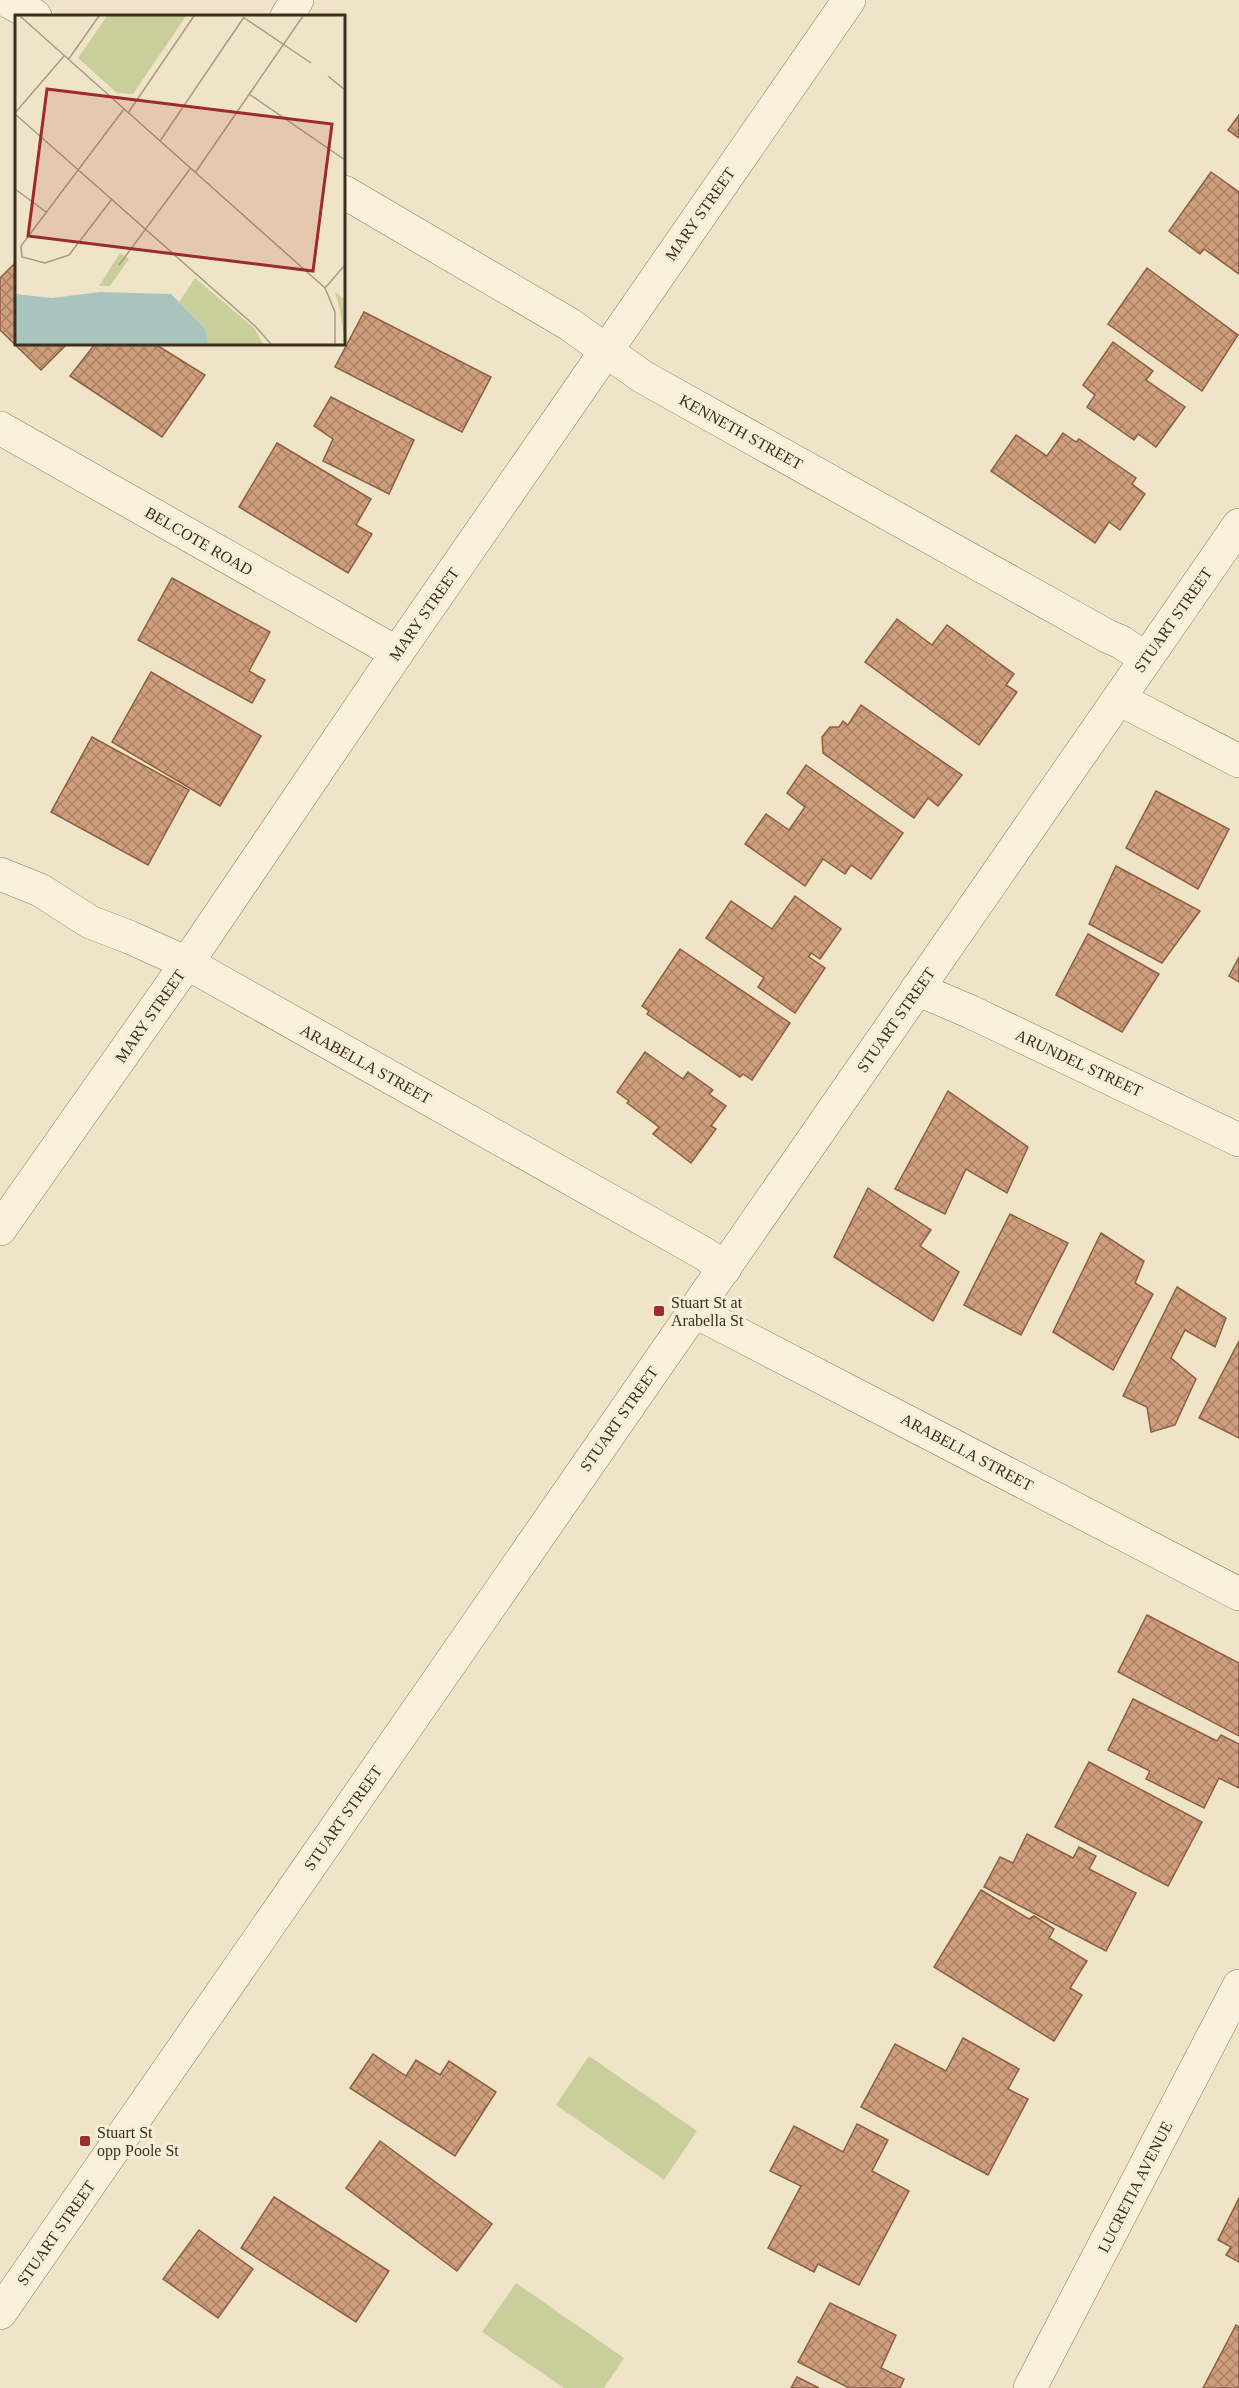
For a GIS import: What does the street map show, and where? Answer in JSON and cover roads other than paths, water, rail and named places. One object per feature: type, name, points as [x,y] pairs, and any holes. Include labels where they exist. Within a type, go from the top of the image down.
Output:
[{"type":"street","points":[[6,0],[33,15]]},
{"type":"street","points":[[288,15],[297,0]]},
{"type":"street","name":"MARY STREET","points":[[0,1229],[187,963],[397,653],[849,0]]},
{"type":"street","name":"KENNETH STREET","points":[[345,193],[569,324],[643,377],[1121,642],[1146,659]]},
{"type":"street","name":"BELCOTE ROAD","points":[[0,428],[397,653]]},
{"type":"street","name":"STUART STREET","points":[[0,2313],[1239,525]]},
{"type":"street","points":[[1119,699],[1239,761]]},
{"type":"street","name":"ARABELLA STREET","points":[[0,874],[40,890],[90,922],[187,963],[703,1253],[725,1268]]},
{"type":"street","name":"ARUNDEL STREET","points":[[917,989],[971,1012],[1239,1140]]},
{"type":"street","name":"ARABELLA STREET","points":[[694,1311],[1239,1594]]},
{"type":"street","name":"LUCRETIA AVENUE","points":[[1030,2388],[1239,1986]]},
{"type":"place","name":"Stuart St at Arabella St","points":[[659,1311]]},
{"type":"place","name":"Stuart St opp Poole St","points":[[85,2141]]}]
